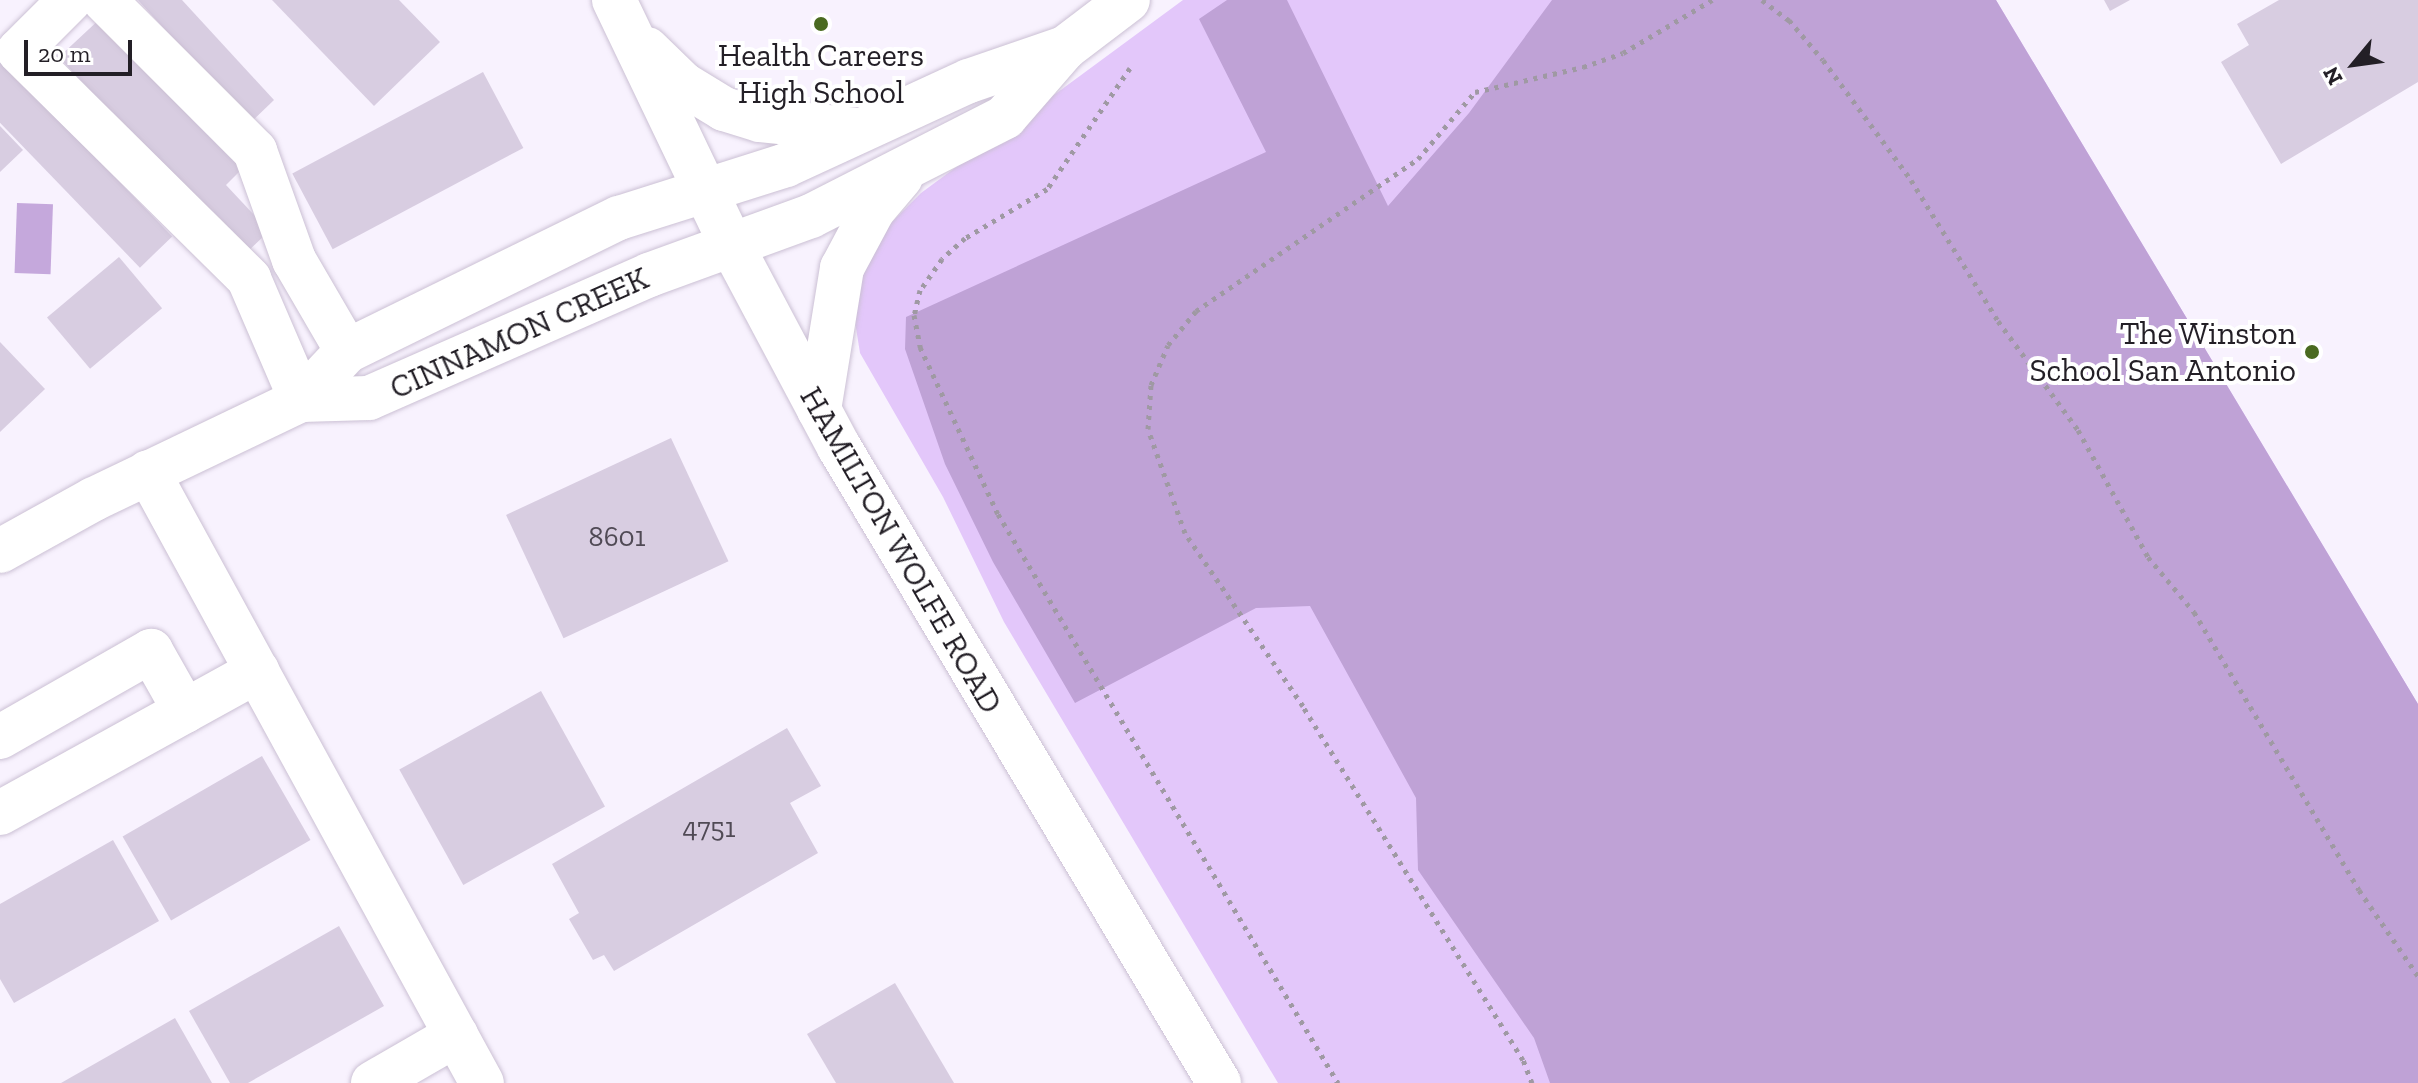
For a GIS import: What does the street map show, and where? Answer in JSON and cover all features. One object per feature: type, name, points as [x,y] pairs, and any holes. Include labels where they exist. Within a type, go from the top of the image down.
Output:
[{"type":"street","points":[[70,0],[19,51],[249,279],[301,400]]},
{"type":"street","points":[[104,0],[255,151],[294,260],[347,351]]},
{"type":"street","points":[[1065,48],[1128,0]]},
{"type":"street","points":[[622,16],[683,84],[724,109],[760,120],[865,130]]},
{"type":"street","name":"HAMILTON WOLFE ROAD","points":[[622,16],[731,244],[819,410],[1219,1083]]},
{"type":"street","name":"CINNAMON CREEK","points":[[0,551],[148,472],[301,400],[347,351],[619,218],[786,165],[969,81],[1065,48]]},
{"type":"street","name":"CINNAMON CREEK","points":[[301,400],[369,398],[731,244],[811,216],[909,169],[1005,117],[1065,48]]},
{"type":"street","points":[[819,410],[842,268],[873,210],[909,169]]},
{"type":"street","points":[[249,279],[284,260],[294,260]]},
{"type":"street","points":[[148,472],[482,1083]]},
{"type":"street","points":[[0,737],[151,651],[185,711]]},
{"type":"street","points":[[0,813],[257,671]]},
{"type":"street","points":[[373,1083],[456,1035]]},
{"type":"path","points":[[1532,1083],[1303,706],[1185,533],[1148,429],[1151,385],[1168,345],[1196,311],[1418,159],[1475,92],[1583,67],[1623,53],[1712,0]]},
{"type":"path","points":[[1762,0],[1789,20],[1823,60],[1911,180],[1998,321],[2078,430],[2148,557],[2194,612],[2359,890],[2418,976]]},
{"type":"path","points":[[1130,68],[1047,189],[965,238],[942,259],[920,290],[914,315],[918,336],[998,514],[1338,1083]]},
{"type":"shaded area","points":[[1183,0],[1996,0],[2418,704],[2418,1083],[1278,1083],[1004,622],[943,497],[860,353],[853,309],[859,278],[891,223],[921,193]]},
{"type":"shaded area","points":[[1227,0],[1287,0],[1388,206],[1469,113],[1552,0],[1996,0],[2418,704],[2418,1083],[1550,1083],[1534,1038],[1418,870],[1416,798],[1310,606],[1256,608],[1075,703],[993,562],[945,464],[905,349],[906,317],[1266,152],[1199,19]]},
{"type":"shaded area","points":[[17,203],[53,204],[51,274],[15,273]]},
{"type":"building","points":[[138,0],[182,0],[274,100],[250,123]]},
{"type":"building","points":[[272,0],[399,0],[440,42],[374,106]]},
{"type":"building","points":[[2104,0],[2130,0],[2110,11]]},
{"type":"building","points":[[2279,0],[2418,0],[2418,82],[2281,164],[2221,62],[2249,45],[2237,24]]},
{"type":"building","points":[[103,16],[244,167],[226,185],[269,231],[243,256],[59,57]]},
{"type":"building","points":[[0,58],[172,236],[140,268],[0,123]]},
{"type":"building","points":[[483,72],[523,148],[333,249],[292,173]]},
{"type":"building","points":[[0,126],[23,150],[0,172]]},
{"type":"building","points":[[119,257],[162,308],[90,369],[47,317]]},
{"type":"building","points":[[0,342],[45,389],[0,432]]},
{"type":"building","points":[[671,438],[728,561],[564,638],[506,515]]},
{"type":"building","points":[[541,691],[605,806],[463,885],[399,770]]},
{"type":"building","points":[[787,728],[821,786],[790,803],[818,853],[614,971],[604,955],[593,960],[569,919],[579,913],[552,864]]},
{"type":"building","points":[[262,756],[310,840],[171,921],[123,836]]},
{"type":"building","points":[[113,840],[159,921],[14,1003],[0,979],[0,904]]},
{"type":"building","points":[[339,926],[384,1006],[248,1083],[230,1083],[189,1011]]},
{"type":"building","points":[[895,983],[954,1083],[836,1083],[807,1034]]},
{"type":"building","points":[[175,1018],[212,1083],[61,1083]]},
{"type":"place","name":"Health Careers High School","points":[[821,24]]},
{"type":"place","name":"The Winston School San Antonio","points":[[2312,352]]}]
